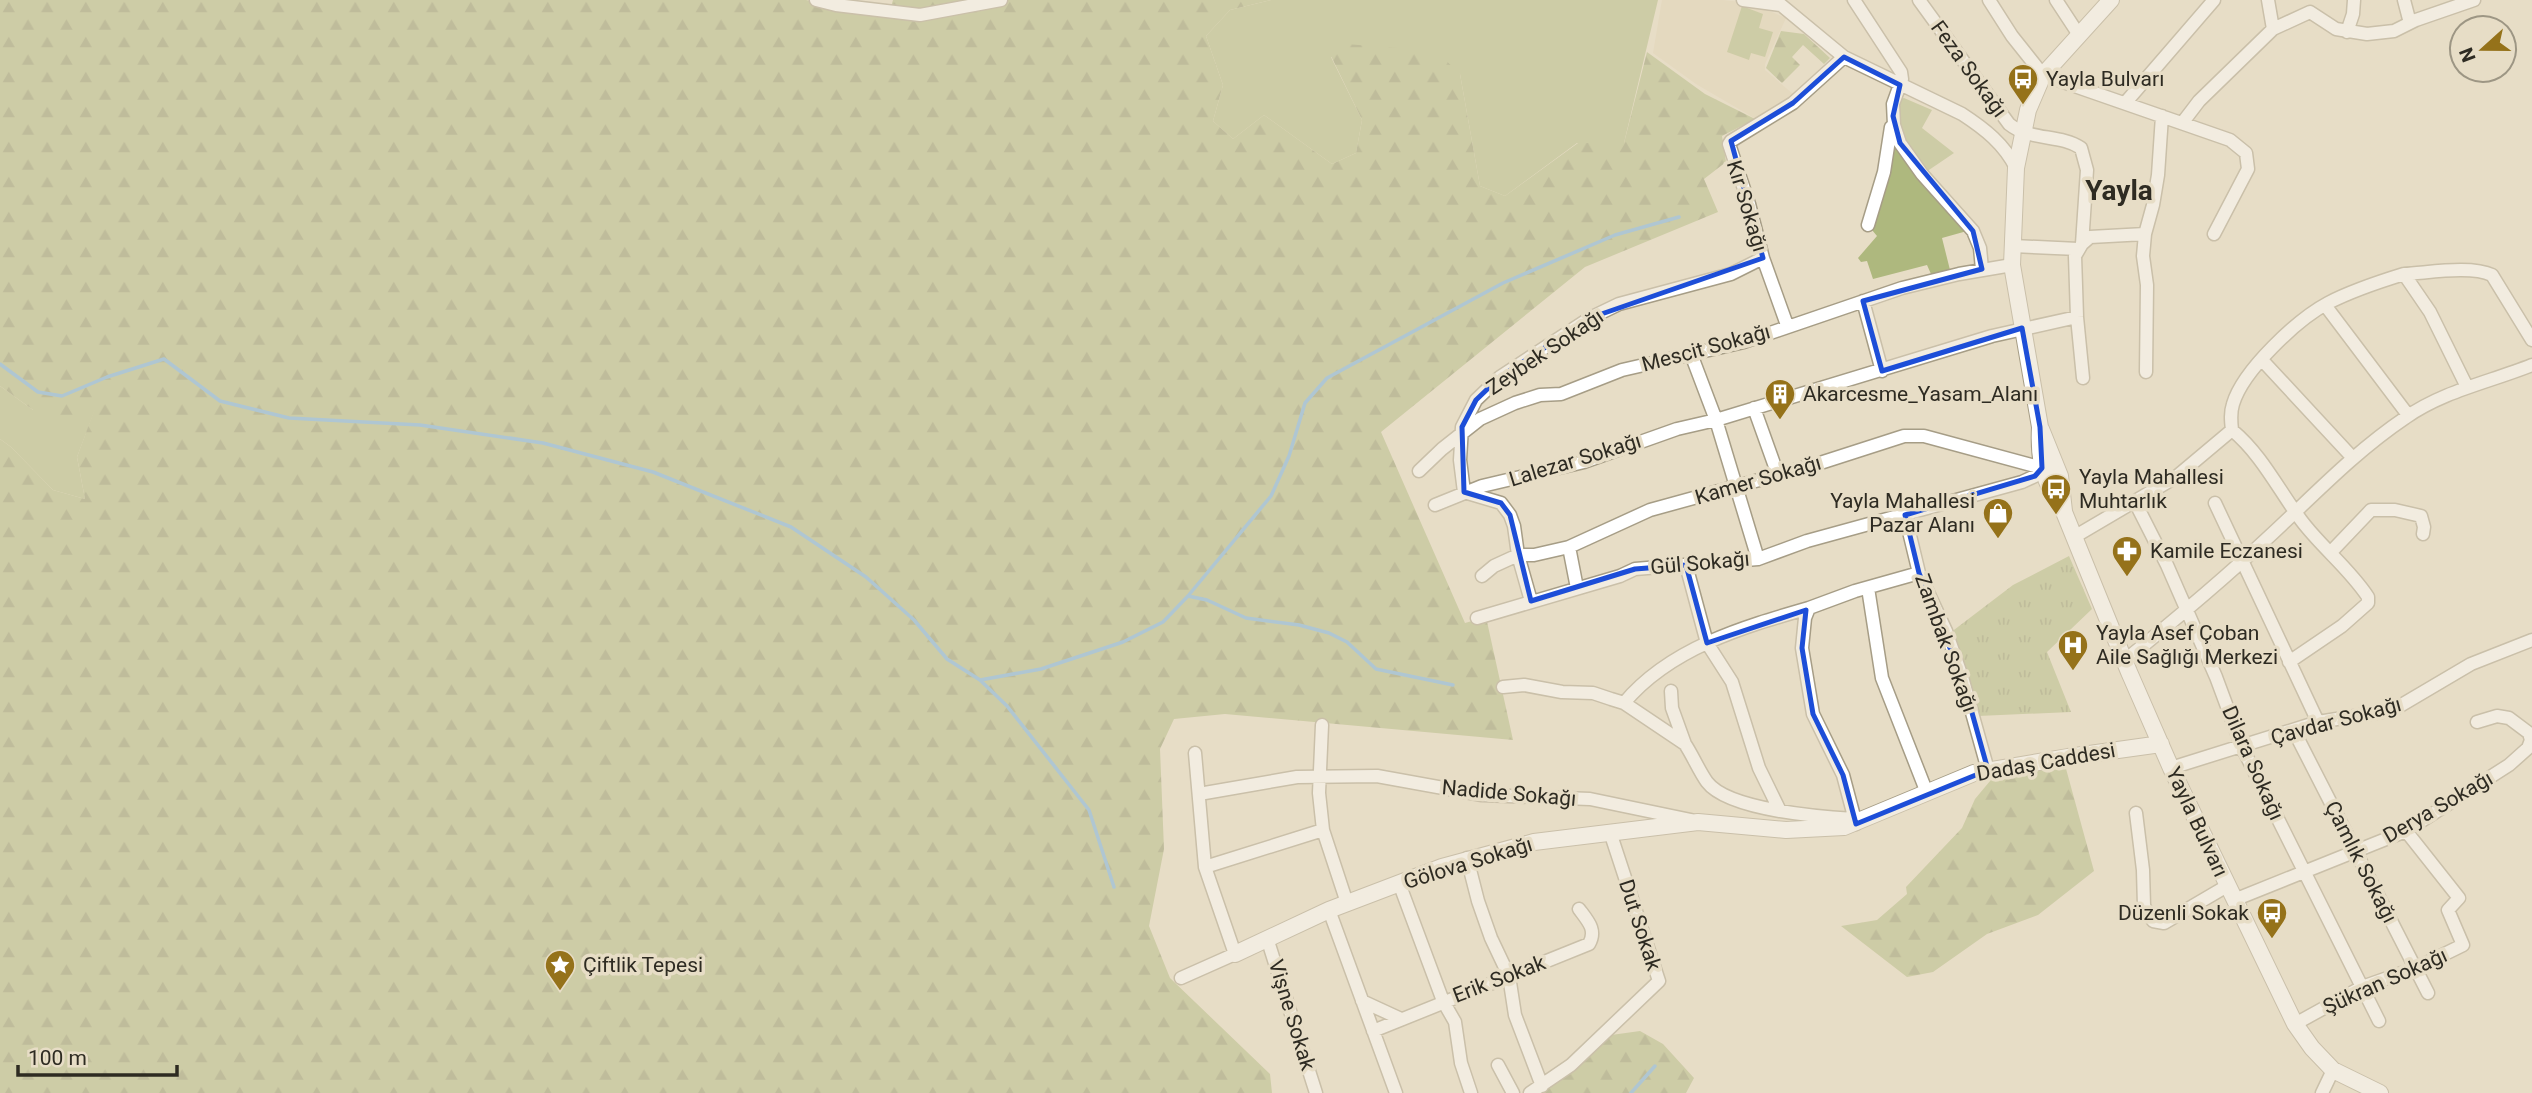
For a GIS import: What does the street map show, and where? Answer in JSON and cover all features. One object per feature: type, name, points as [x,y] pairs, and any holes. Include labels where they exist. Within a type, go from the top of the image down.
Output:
[{"type":"main road","name":"Yayla Bulvarı","points":[[2064,512],[2060,476],[2040,427],[2012,265],[2016,168],[2034,93],[2043,75],[2111,0]]},
{"type":"main road","name":"Yayla Bulvarı","points":[[2040,427],[2038,452],[2052,495],[2064,512],[2124,661],[2171,768],[2294,1024],[2333,1070],[2380,1093]]},
{"type":"main road","name":"Dadaş Caddesi","points":[[1855,821],[1988,770],[2161,744]]},
{"type":"main road","name":"Gölova Sokağı","points":[[1235,954],[1329,910],[1399,883],[1467,859],[1534,842],[1698,821],[1786,830],[1823,829],[1855,821]]},
{"type":"street","points":[[816,0],[920,15],[1001,0]]},
{"type":"street","points":[[1743,0],[1778,3],[1844,57],[1962,114],[1979,125],[2009,153],[2016,168]]},
{"type":"street","points":[[1854,0],[1899,66],[1902,79],[1895,93],[1884,172],[1868,225]]},
{"type":"street","name":"Feza Sokağı","points":[[1919,0],[2009,124],[2023,133]]},
{"type":"street","points":[[1989,0],[2012,36],[2043,75],[2183,122],[2237,144],[2246,153],[2249,159],[2245,177],[2214,234]]},
{"type":"street","points":[[2056,0],[2079,35]]},
{"type":"street","points":[[2126,102],[2214,0]]},
{"type":"street","points":[[2268,0],[2273,29]]},
{"type":"street","points":[[2347,32],[2354,0]]},
{"type":"street","points":[[2404,0],[2410,23]]},
{"type":"street","points":[[2183,122],[2199,101],[2273,29],[2310,6],[2336,29],[2367,34],[2394,31],[2455,3],[2474,0]]},
{"type":"street","name":"Kır Sokağı","points":[[1787,325],[1763,258],[1730,144],[1797,100],[1844,57]]},
{"type":"street","points":[[1893,116],[1899,143],[1922,174],[1973,231],[1980,248],[1983,270]]},
{"type":"street","points":[[2146,372],[2145,234],[2158,175],[2162,116]]},
{"type":"street","points":[[2023,133],[2068,142],[2081,148],[2087,170],[2080,247]]},
{"type":"street","points":[[2083,378],[2075,256],[2090,237],[2145,234]]},
{"type":"street","points":[[2013,246],[2080,247]]},
{"type":"street","name":"Zeybek Sokağı","points":[[1464,492],[1460,460],[1462,426],[1476,400],[1500,377],[1590,318],[1619,304],[1731,274],[1763,258]]},
{"type":"street","name":"Mescit Sokağı","points":[[1419,471],[1480,419],[1515,403],[1540,395],[1562,394],[1612,374],[1744,342],[1787,325],[1930,280],[2012,265]]},
{"type":"street","points":[[2289,662],[2342,626],[2368,603],[2368,597],[2296,512],[2251,446],[2232,430],[2231,418],[2240,387],[2262,360],[2305,318],[2363,287],[2404,274],[2466,271],[2492,275],[2532,340]]},
{"type":"street","points":[[2404,274],[2430,312],[2467,387]]},
{"type":"street","points":[[1863,301],[1882,371]]},
{"type":"street","points":[[2325,305],[2408,415]]},
{"type":"street","name":"Lalezar Sokağı","points":[[1435,505],[1464,492],[1584,462],[1677,429],[1716,420],[2022,328],[2077,317]]},
{"type":"street","points":[[1691,354],[1716,420],[1758,559]]},
{"type":"street","points":[[2262,360],[2352,457]]},
{"type":"street","points":[[2124,661],[2242,562],[2352,457],[2408,415],[2467,387],[2532,365]]},
{"type":"street","points":[[1754,408],[1778,475]]},
{"type":"street","points":[[2074,537],[2176,477],[2232,430]]},
{"type":"street","name":"Kamer Sokağı","points":[[1482,576],[1494,566],[1518,555],[1534,555],[1569,547],[1650,510],[1778,475],[1904,436],[1924,436],[2042,468]]},
{"type":"street","name":"Gül Sokağı","points":[[1477,618],[1620,576],[1635,569],[1758,559],[1807,541],[2022,482],[2035,476],[2042,468]]},
{"type":"street","points":[[1464,492],[1501,503],[1510,515],[1531,601]]},
{"type":"street","name":"Dilara Sokağı","points":[[2135,502],[2187,610],[2242,747],[2379,1021]]},
{"type":"street","points":[[2215,503],[2318,722]]},
{"type":"street","points":[[2331,552],[2371,510],[2395,510],[2421,516],[2423,534]]},
{"type":"street","name":"Zambak Sokağı","points":[[1905,515],[1919,573],[1946,631],[1988,770]]},
{"type":"street","points":[[1569,547],[1577,588]]},
{"type":"street","points":[[1686,565],[1707,643],[1732,682],[1759,768],[1780,811]]},
{"type":"street","points":[[1624,703],[1639,684],[1658,670],[1707,643],[1751,625],[1919,573]]},
{"type":"street","points":[[1868,588],[1882,678],[1927,793]]},
{"type":"street","points":[[1809,608],[1805,618],[1802,648],[1813,714],[1843,775],[1855,821]]},
{"type":"street","name":"Çavdar Sokağı","points":[[2171,768],[2318,722],[2393,710],[2471,664],[2532,640]]},
{"type":"street","points":[[1503,687],[1524,685],[1562,692],[1593,693],[1624,703],[1685,744]]},
{"type":"street","points":[[1671,691],[1672,708],[1685,744]]},
{"type":"street","name":"Derya Sokağı","points":[[2136,813],[2144,906],[2153,921],[2164,923],[2231,893],[2304,871],[2406,831],[2509,765],[2528,748],[2531,740],[2529,733],[2509,718],[2497,716],[2477,722]]},
{"type":"street","points":[[1322,725],[1319,793],[1323,830],[1347,903]]},
{"type":"street","name":"Çamlık Sokağı","points":[[2294,731],[2428,993]]},
{"type":"street","name":"Dadaş Caddesi","points":[[1685,744],[1707,781],[1715,789],[1734,798],[1798,815],[1855,821]]},
{"type":"street","points":[[1195,753],[1205,867],[1235,954]]},
{"type":"street","name":"Nadide Sokağı","points":[[1199,794],[1263,781],[1320,775],[1377,776],[1482,795],[1590,799],[1698,821]]},
{"type":"street","points":[[1205,867],[1323,830]]},
{"type":"street","name":"Şükran Sokağı","points":[[2294,1024],[2362,987],[2416,968],[2463,945],[2448,909],[2459,898],[2406,831]]},
{"type":"street","name":"Dut Sokak","points":[[1542,1086],[1571,1065],[1659,981],[1610,832]]},
{"type":"street","points":[[1467,859],[1491,938],[1509,976],[1515,1015],[1542,1086],[1530,1093]]},
{"type":"street","points":[[1399,883],[1443,1001],[1455,1022],[1461,1063],[1471,1093]]},
{"type":"street","name":"Erik Sokak","points":[[1373,1031],[1588,944],[1593,937],[1592,928],[1579,909]]},
{"type":"street","points":[[1329,910],[1396,1093]]},
{"type":"street","name":"Vişne Sokak","points":[[1267,938],[1316,1093]]},
{"type":"street","name":"Gölova Sokağı","points":[[1181,978],[1235,954]]},
{"type":"street","points":[[1362,1001],[1401,1019]]},
{"type":"street","points":[[1498,1066],[1513,1093]]},
{"type":"street","points":[[2322,1093],[2333,1070]]},
{"type":"highlighted area","points":[[1844,57],[1900,85],[1893,116],[1900,143],[1973,231],[1982,269],[1863,301],[1882,371],[2022,328],[2040,427],[2042,468],[2035,476],[1905,515],[1919,573],[1962,677],[1988,770],[1856,824],[1843,775],[1813,714],[1802,648],[1806,610],[1707,643],[1686,565],[1635,569],[1531,601],[1510,515],[1501,503],[1464,492],[1462,427],[1476,400],[1500,377],[1590,318],[1763,258],[1731,141],[1793,103]]},
{"type":"shaded area","points":[[1662,0],[1750,3],[1786,18],[1765,64],[1765,70],[1793,94],[1771,113],[1756,119],[1696,84],[1653,53]]},
{"type":"green space","points":[[0,0],[806,0],[888,17],[893,0],[1271,0],[1230,10],[1206,36],[1223,85],[1213,121],[1233,139],[1264,115],[1332,164],[1356,153],[1362,120],[1331,56],[1333,43],[1436,51],[1460,74],[1480,186],[1505,196],[1578,143],[1624,143],[1647,52],[1705,94],[1755,119],[1722,136],[1726,162],[1704,179],[1718,212],[1585,267],[1381,432],[1465,623],[1486,617],[1513,740],[1225,714],[1174,719],[1160,749],[1164,849],[1149,926],[1170,978],[1270,1074],[1272,1093],[0,1093],[0,439],[53,490],[85,499],[77,457],[95,408],[62,423],[33,410],[0,386]]},
{"type":"green space","points":[[1271,0],[1658,0],[1624,143],[1577,143],[1505,196],[1480,186],[1460,74],[1331,57],[1362,120],[1356,153],[1332,164],[1264,115],[1233,139],[1213,121],[1223,85],[1206,36],[1230,10]]},
{"type":"green space","points":[[1742,6],[1763,14],[1759,28],[1773,32],[1765,57],[1751,53],[1749,60],[1727,52]]},
{"type":"green space","points":[[1781,31],[1804,34],[1830,58],[1824,64],[1803,45],[1792,57],[1800,65],[1782,83],[1766,68]]},
{"type":"green space","points":[[1904,98],[1932,110],[1922,128],[1954,153],[1926,172],[1901,130],[1898,110],[1900,99]]},
{"type":"green space","points":[[1890,145],[1896,145],[1924,187],[1967,231],[1942,238],[1950,270],[1931,274],[1927,265],[1873,279],[1867,261],[1861,262],[1858,258],[1877,236],[1872,230],[1887,179]]},
{"type":"green space","points":[[0,386],[33,410],[96,407],[77,457],[85,499],[53,490],[0,439]]},
{"type":"green space","points":[[2069,556],[2092,609],[2047,652],[2071,712],[1978,716],[1950,633],[2013,585]]},
{"type":"green space","points":[[2065,765],[2094,871],[2038,915],[1987,934],[1933,972],[1907,977],[1841,926],[1877,920],[1907,894],[1906,887],[1962,828],[1975,799],[1995,775]]},
{"type":"green space","points":[[1640,1031],[1663,1044],[1694,1078],[1686,1093],[1544,1093],[1604,1036]]},
{"type":"waterway","points":[[980,680],[1041,669],[1123,642],[1163,622],[1271,496],[1289,456],[1305,403],[1327,378],[1503,283],[1615,235],[1679,217]]},
{"type":"waterway","points":[[0,364],[38,392],[62,396],[107,377],[164,359],[220,401],[289,418],[420,425],[543,443],[653,472],[791,527],[866,577],[914,620],[947,659],[980,680],[1007,706],[1089,810],[1114,887]]},
{"type":"waterway","points":[[1188,596],[1207,600],[1246,618],[1299,625],[1329,633],[1347,642],[1376,669],[1453,685]]},
{"type":"waterway","points":[[1631,1093],[1655,1066]]},
{"type":"place","name":"Yayla Bulvarı","points":[[2023,106]]},
{"type":"place","name":"Akarcesme_Yasam_Alanı","points":[[1780,421]]},
{"type":"place","name":"Yayla Mahallesi Muhtarlık","points":[[2056,516]]},
{"type":"place","name":"Yayla Mahallesi Pazar Alanı","points":[[1998,540]]},
{"type":"place","name":"Kamile Eczanesi","points":[[2127,578]]},
{"type":"place","name":"Yayla Asef Çoban Aile Sağlığı Merkezi","points":[[2073,672]]},
{"type":"place","name":"Düzenli Sokak","points":[[2272,940]]},
{"type":"place","name":"Çiftlik Tepesi","points":[[560,992]]},
{"type":"district","name":"Yayla","points":[[2119,190]]}]
